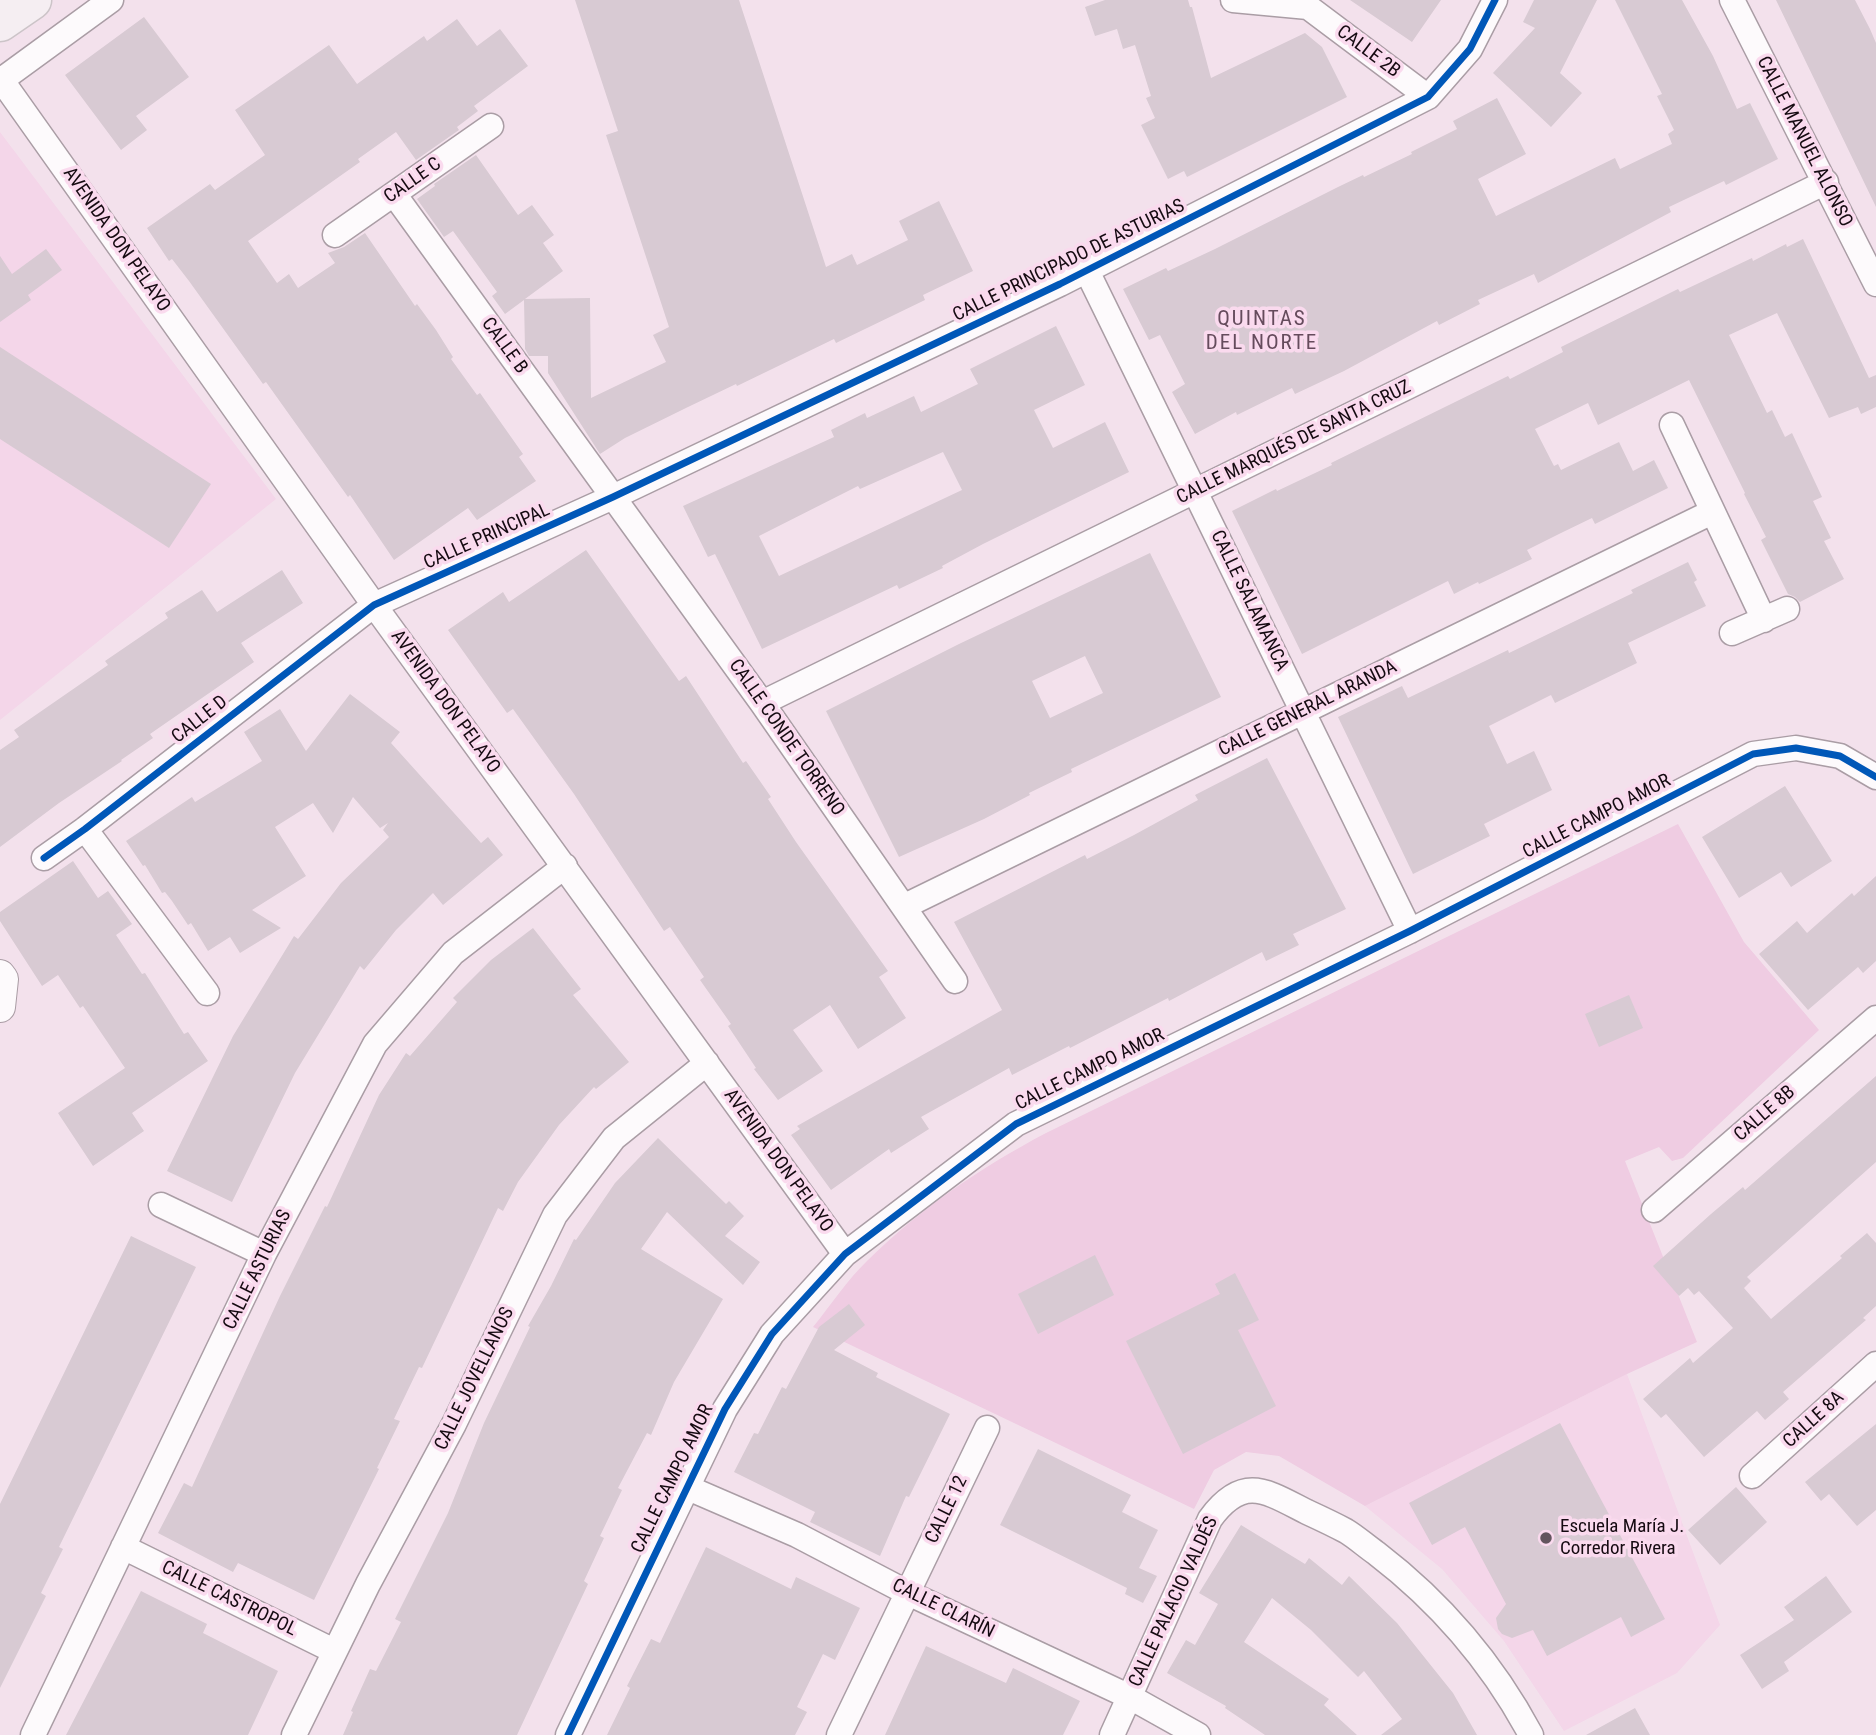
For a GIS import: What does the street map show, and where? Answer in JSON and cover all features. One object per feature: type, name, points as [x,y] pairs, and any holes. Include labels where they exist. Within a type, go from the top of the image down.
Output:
[{"type":"main road","points":[[0,22],[32,0]]},
{"type":"street","points":[[1,80],[111,0]]},
{"type":"street","name":"CALLE 2B","points":[[1233,0],[1305,3],[1428,97]]},
{"type":"street","name":"CALLE PRINCIPADO DE ASTURIAS","points":[[613,497],[1087,271],[1428,97],[1470,49],[1495,0]]},
{"type":"street","name":"CALLE MANUEL ALONSO","points":[[1732,0],[1876,284]]},
{"type":"street","name":"AVENIDA DON PELAYO","points":[[1,80],[374,605],[845,1254]]},
{"type":"street","name":"CALLE C","points":[[335,235],[491,126]]},
{"type":"street","name":"CALLE MARQUÉS DE SANTA CRUZ","points":[[762,703],[1826,182]]},
{"type":"street","name":"CALLE B","points":[[394,194],[613,497]]},
{"type":"street","name":"CALLE SALAMANCA","points":[[1087,271],[1410,931]]},
{"type":"street","points":[[1672,425],[1764,620]]},
{"type":"street","name":"CALLE PRINCIPAL","points":[[374,605],[613,497]]},
{"type":"street","name":"CALLE CONDE TORRENO","points":[[613,497],[762,703],[955,981]]},
{"type":"street","name":"CALLE GENERAL ARANDA","points":[[905,906],[1712,512]]},
{"type":"street","name":"CALLE D","points":[[44,858],[374,605]]},
{"type":"street","points":[[1732,633],[1787,609]]},
{"type":"street","name":"CALLE CAMPO AMOR","points":[[568,1735],[725,1409],[772,1334],[845,1254],[1016,1124],[1410,931],[1753,754],[1796,748],[1840,757],[1876,777]]},
{"type":"street","points":[[85,829],[207,993]]},
{"type":"street","name":"CALLE ASTURIAS","points":[[33,1735],[264,1254],[374,1044],[453,953],[565,866]]},
{"type":"street","points":[[0,975],[3,979],[0,1007]]},
{"type":"street","name":"CALLE 8B","points":[[1654,1210],[1876,1018]]},
{"type":"street","name":"CALLE JOVELLANOS","points":[[294,1735],[334,1651],[454,1424],[555,1215],[614,1138],[707,1063]]},
{"type":"street","points":[[161,1205],[264,1254]]},
{"type":"street","name":"CALLE 8A","points":[[1752,1476],[1876,1364]]},
{"type":"street","name":"CALLE 12","points":[[839,1735],[987,1428]]},
{"type":"street","name":"CALLE CLARÍN","points":[[686,1487],[797,1535],[908,1592],[1130,1697],[1198,1735]]},
{"type":"street","name":"CALLE PALACIO VALDÉS","points":[[1112,1735],[1210,1519],[1220,1506],[1233,1496],[1264,1490],[1347,1531],[1409,1578],[1460,1629],[1515,1704],[1531,1735]]},
{"type":"street","name":"CALLE CASTROPOL","points":[[123,1547],[334,1651]]},
{"type":"shaded area","points":[[0,132],[276,499],[0,720]]},
{"type":"shaded area","points":[[1678,824],[1744,942],[1819,1030],[1683,1158],[1672,1161],[1659,1147],[1625,1161],[1697,1342],[1627,1374],[1365,1506],[1279,1456],[1246,1452],[1214,1470],[1194,1509],[813,1327],[853,1276],[887,1242],[952,1190],[1022,1146]]},
{"type":"shaded area","name":"Escuela María J. Corredor Rivera","points":[[1627,1374],[1720,1625],[1677,1673],[1564,1731],[1504,1641],[1442,1569],[1365,1506]]},
{"type":"building","points":[[575,0],[739,0],[826,267],[852,254],[857,265],[908,240],[899,221],[939,201],[973,271],[923,295],[925,300],[836,343],[834,339],[737,386],[736,384],[625,438],[600,454],[548,373],[548,356],[529,356],[525,349],[524,300],[505,314],[492,296],[497,292],[453,231],[444,237],[417,199],[476,155],[518,215],[532,205],[554,235],[543,243],[563,271],[525,299],[590,298],[591,398],[666,362],[653,335],[669,327],[606,135],[618,131]]},
{"type":"building","points":[[1105,0],[1188,0],[1211,78],[1305,33],[1322,47],[1347,97],[1187,177],[1184,171],[1168,179],[1141,125],[1155,118],[1146,98],[1151,96],[1135,45],[1123,49],[1117,29],[1095,36],[1085,7]]},
{"type":"building","points":[[1350,0],[1441,0],[1412,42]]},
{"type":"building","points":[[1534,0],[1597,0],[1560,73],[1582,93],[1551,127],[1493,73],[1535,28],[1523,22]]},
{"type":"building","points":[[1615,0],[1682,0],[1713,56],[1737,109],[1750,103],[1778,159],[1726,185],[1724,181],[1669,207],[1671,212],[1538,283],[1534,274],[1478,300],[1480,304],[1439,325],[1437,321],[1344,371],[1295,394],[1292,388],[1237,415],[1236,412],[1195,434],[1172,392],[1185,384],[1160,335],[1149,340],[1123,289],[1166,268],[1168,271],[1363,175],[1364,177],[1412,154],[1411,152],[1457,129],[1453,121],[1497,98],[1526,154],[1478,179],[1496,216],[1615,158],[1620,169],[1672,144],[1668,134],[1674,130],[1657,96],[1662,94]]},
{"type":"building","points":[[1776,0],[1855,0],[1870,29],[1876,43],[1876,207]]},
{"type":"building","points":[[144,17],[189,77],[136,116],[147,130],[121,150],[65,75]]},
{"type":"building","points":[[457,19],[477,46],[500,29],[528,66],[474,106],[478,111],[457,127],[459,130],[416,160],[396,132],[358,159],[360,162],[248,241],[277,283],[289,274],[298,288],[335,263],[328,253],[344,247],[365,233],[415,306],[417,304],[436,330],[453,357],[451,359],[477,395],[480,393],[523,454],[519,457],[536,481],[477,520],[468,508],[394,560],[350,495],[348,497],[266,382],[263,384],[147,228],[210,184],[215,190],[265,155],[235,110],[329,45],[357,84],[424,36],[427,41]]},
{"type":"building","points":[[1803,239],[1869,378],[1876,375],[1876,407],[1861,414],[1858,407],[1829,418],[1777,313],[1729,335],[1767,413],[1772,410],[1785,437],[1792,433],[1822,497],[1813,501],[1831,538],[1824,541],[1844,579],[1800,602],[1788,594],[1761,540],[1766,537],[1689,380],[1598,425],[1588,403],[1535,429],[1554,466],[1558,464],[1561,470],[1619,442],[1633,471],[1654,460],[1668,488],[1595,524],[1592,518],[1527,550],[1532,559],[1479,584],[1478,582],[1454,594],[1448,581],[1302,654],[1232,511],[1332,465],[1331,463],[1508,376],[1510,379],[1563,352],[1561,347],[1678,289],[1680,292],[1752,258],[1753,261],[1786,244],[1787,247]]},
{"type":"building","points":[[46,249],[62,270],[28,295],[31,300],[0,322],[0,256],[12,274]]},
{"type":"building","points":[[1056,326],[1085,385],[1034,410],[1053,448],[1105,422],[1129,472],[983,544],[942,566],[943,568],[899,589],[897,585],[762,649],[715,554],[708,557],[683,506],[834,437],[831,430],[865,413],[867,418],[914,396],[921,412],[978,384],[970,369]],"holes":[[[943,452],[962,490],[779,576],[759,536],[858,486],[860,489]]]},
{"type":"building","points":[[0,347],[211,484],[169,548],[0,439]]},
{"type":"building","points":[[586,550],[679,681],[686,676],[743,763],[746,761],[771,797],[768,799],[796,842],[888,971],[879,977],[906,1018],[858,1049],[830,1005],[793,1030],[823,1071],[778,1100],[754,1069],[756,1068],[728,1026],[731,1024],[700,980],[704,977],[670,927],[664,931],[574,794],[513,709],[507,713],[448,630],[503,592],[509,602]]},
{"type":"building","points":[[1150,553],[1221,697],[1071,769],[1072,772],[984,819],[899,857],[826,711]],"holes":[[[1085,656],[1103,693],[1050,718],[1032,681]]]},
{"type":"building","points":[[1688,562],[1706,606],[1628,643],[1637,663],[1555,703],[1551,695],[1489,726],[1507,764],[1534,751],[1552,790],[1484,824],[1490,836],[1413,874],[1338,717],[1402,686],[1408,698],[1633,593],[1631,590]]},
{"type":"building","points":[[282,570],[303,603],[241,643],[254,662],[150,734],[153,738],[0,847],[0,750],[19,737],[14,730],[108,665],[105,661],[168,618],[165,613],[202,590],[217,612]]},
{"type":"building","points":[[350,694],[400,732],[391,743],[481,843],[488,837],[503,855],[443,905],[433,893],[396,930],[364,970],[360,966],[295,1073],[232,1202],[167,1171],[233,1036],[294,936],[298,939],[341,883],[389,837],[383,830],[388,823],[380,828],[353,797],[333,833],[313,803],[275,827],[306,876],[252,910],[281,928],[240,953],[230,937],[208,951],[191,923],[188,925],[165,892],[162,893],[126,841],[192,797],[195,802],[262,761],[244,732],[280,709],[306,751]]},
{"type":"building","points":[[1267,758],[1346,909],[1293,934],[1299,945],[1266,961],[1262,952],[1169,1001],[1168,998],[1012,1075],[1009,1068],[921,1117],[929,1129],[891,1153],[889,1149],[831,1190],[791,1135],[800,1129],[797,1126],[1002,1010],[954,922],[1085,855],[1087,859],[1134,835],[1198,800],[1195,795]]},
{"type":"building","points":[[1785,786],[1832,861],[1791,887],[1781,872],[1739,898],[1702,837]]},
{"type":"building","points":[[73,861],[98,898],[108,891],[132,924],[116,935],[142,974],[145,973],[184,1034],[188,1032],[208,1061],[132,1113],[144,1131],[93,1166],[58,1113],[125,1068],[83,1006],[80,1008],[58,975],[42,986],[0,921],[0,912]]},
{"type":"building","points":[[1876,876],[1876,961],[1863,973],[1858,967],[1808,1010],[1759,954],[1797,921],[1807,933],[1852,893],[1854,896]]},
{"type":"building","points":[[533,928],[581,989],[573,995],[629,1062],[596,1089],[594,1087],[559,1125],[518,1182],[503,1211],[498,1208],[422,1368],[419,1367],[394,1419],[400,1421],[377,1468],[379,1469],[314,1600],[238,1563],[233,1572],[158,1533],[184,1483],[192,1487],[280,1296],[325,1206],[327,1207],[379,1095],[406,1053],[410,1056],[457,1002],[453,998],[491,960]]},
{"type":"building","points":[[1629,995],[1643,1028],[1599,1047],[1585,1014]]},
{"type":"building","points":[[1876,1076],[1876,1162],[1747,1277],[1751,1281],[1744,1288],[1771,1319],[1867,1233],[1876,1243],[1876,1306],[1863,1318],[1866,1320],[1783,1392],[1789,1399],[1765,1420],[1757,1411],[1704,1457],[1666,1414],[1661,1418],[1643,1399],[1690,1358],[1693,1363],[1733,1328],[1699,1291],[1694,1295],[1688,1288],[1679,1296],[1653,1266]]},
{"type":"building","points":[[658,1138],[726,1204],[729,1201],[744,1216],[725,1236],[760,1262],[743,1285],[667,1212],[641,1249],[723,1299],[674,1382],[651,1435],[647,1433],[618,1488],[622,1490],[600,1536],[604,1538],[584,1581],[588,1584],[517,1735],[343,1735],[370,1669],[376,1671],[401,1622],[395,1619],[448,1513],[484,1423],[530,1327],[528,1326],[574,1239],[576,1240],[615,1183]]},
{"type":"building","points":[[131,1236],[196,1267],[59,1547],[63,1549],[41,1593],[46,1596],[0,1688],[0,1504]]},
{"type":"building","points":[[1095,1255],[1114,1295],[1038,1334],[1018,1294]]},
{"type":"building","points":[[1235,1273],[1259,1320],[1238,1330],[1276,1406],[1183,1454],[1126,1341],[1220,1294],[1215,1284]]},
{"type":"building","points":[[849,1304],[865,1325],[834,1350],[878,1373],[876,1377],[950,1414],[909,1497],[906,1496],[880,1556],[810,1522],[815,1512],[734,1472],[754,1433],[758,1434],[782,1387],[786,1389],[819,1327]]},
{"type":"building","points":[[1560,1423],[1665,1619],[1631,1637],[1621,1617],[1547,1656],[1533,1630],[1512,1638],[1498,1629],[1496,1618],[1506,1604],[1465,1527],[1432,1545],[1409,1503]]},
{"type":"building","points":[[1876,1424],[1876,1510],[1857,1526],[1829,1494],[1821,1501],[1805,1482]]},
{"type":"building","points":[[1038,1449],[1131,1495],[1122,1512],[1158,1530],[1139,1568],[1157,1576],[1143,1603],[1125,1594],[1127,1588],[1000,1525]]},
{"type":"building","points":[[1736,1487],[1767,1522],[1720,1565],[1688,1530]]},
{"type":"building","points":[[1241,1525],[1305,1564],[1309,1558],[1342,1585],[1349,1576],[1397,1623],[1453,1693],[1477,1735],[1381,1735],[1402,1719],[1364,1671],[1358,1677],[1311,1630],[1272,1598],[1244,1642],[1329,1699],[1324,1705],[1357,1735],[1265,1735],[1225,1708],[1226,1706],[1167,1673],[1186,1640],[1195,1645],[1218,1604],[1199,1593]]},
{"type":"building","points":[[706,1547],[791,1589],[796,1577],[860,1608],[835,1660],[823,1654],[797,1707],[807,1712],[795,1735],[607,1735],[630,1688],[627,1686],[651,1639],[660,1643]]},
{"type":"building","points":[[1826,1576],[1852,1612],[1784,1662],[1789,1671],[1762,1689],[1740,1655],[1794,1620],[1784,1607]]},
{"type":"building","points":[[141,1591],[207,1624],[203,1633],[278,1671],[248,1735],[66,1735]]},
{"type":"building","points":[[926,1646],[1006,1683],[1013,1668],[1080,1701],[1063,1735],[885,1735]]},
{"type":"building","points":[[1635,1708],[1650,1735],[1586,1735]]},
{"type":"cycle path","points":[[44,858],[374,605],[613,497],[1060,284],[1428,97],[1470,49],[1495,0]]},
{"type":"cycle path","points":[[568,1735],[725,1409],[772,1334],[845,1254],[1016,1124],[1410,931],[1753,754],[1796,748],[1840,756],[1876,777]]},
{"type":"place","name":"Escuela María J. Corredor Rivera","points":[[1546,1538]]},
{"type":"district","name":"QUINTAS DEL NORTE","points":[[1262,332]]}]
